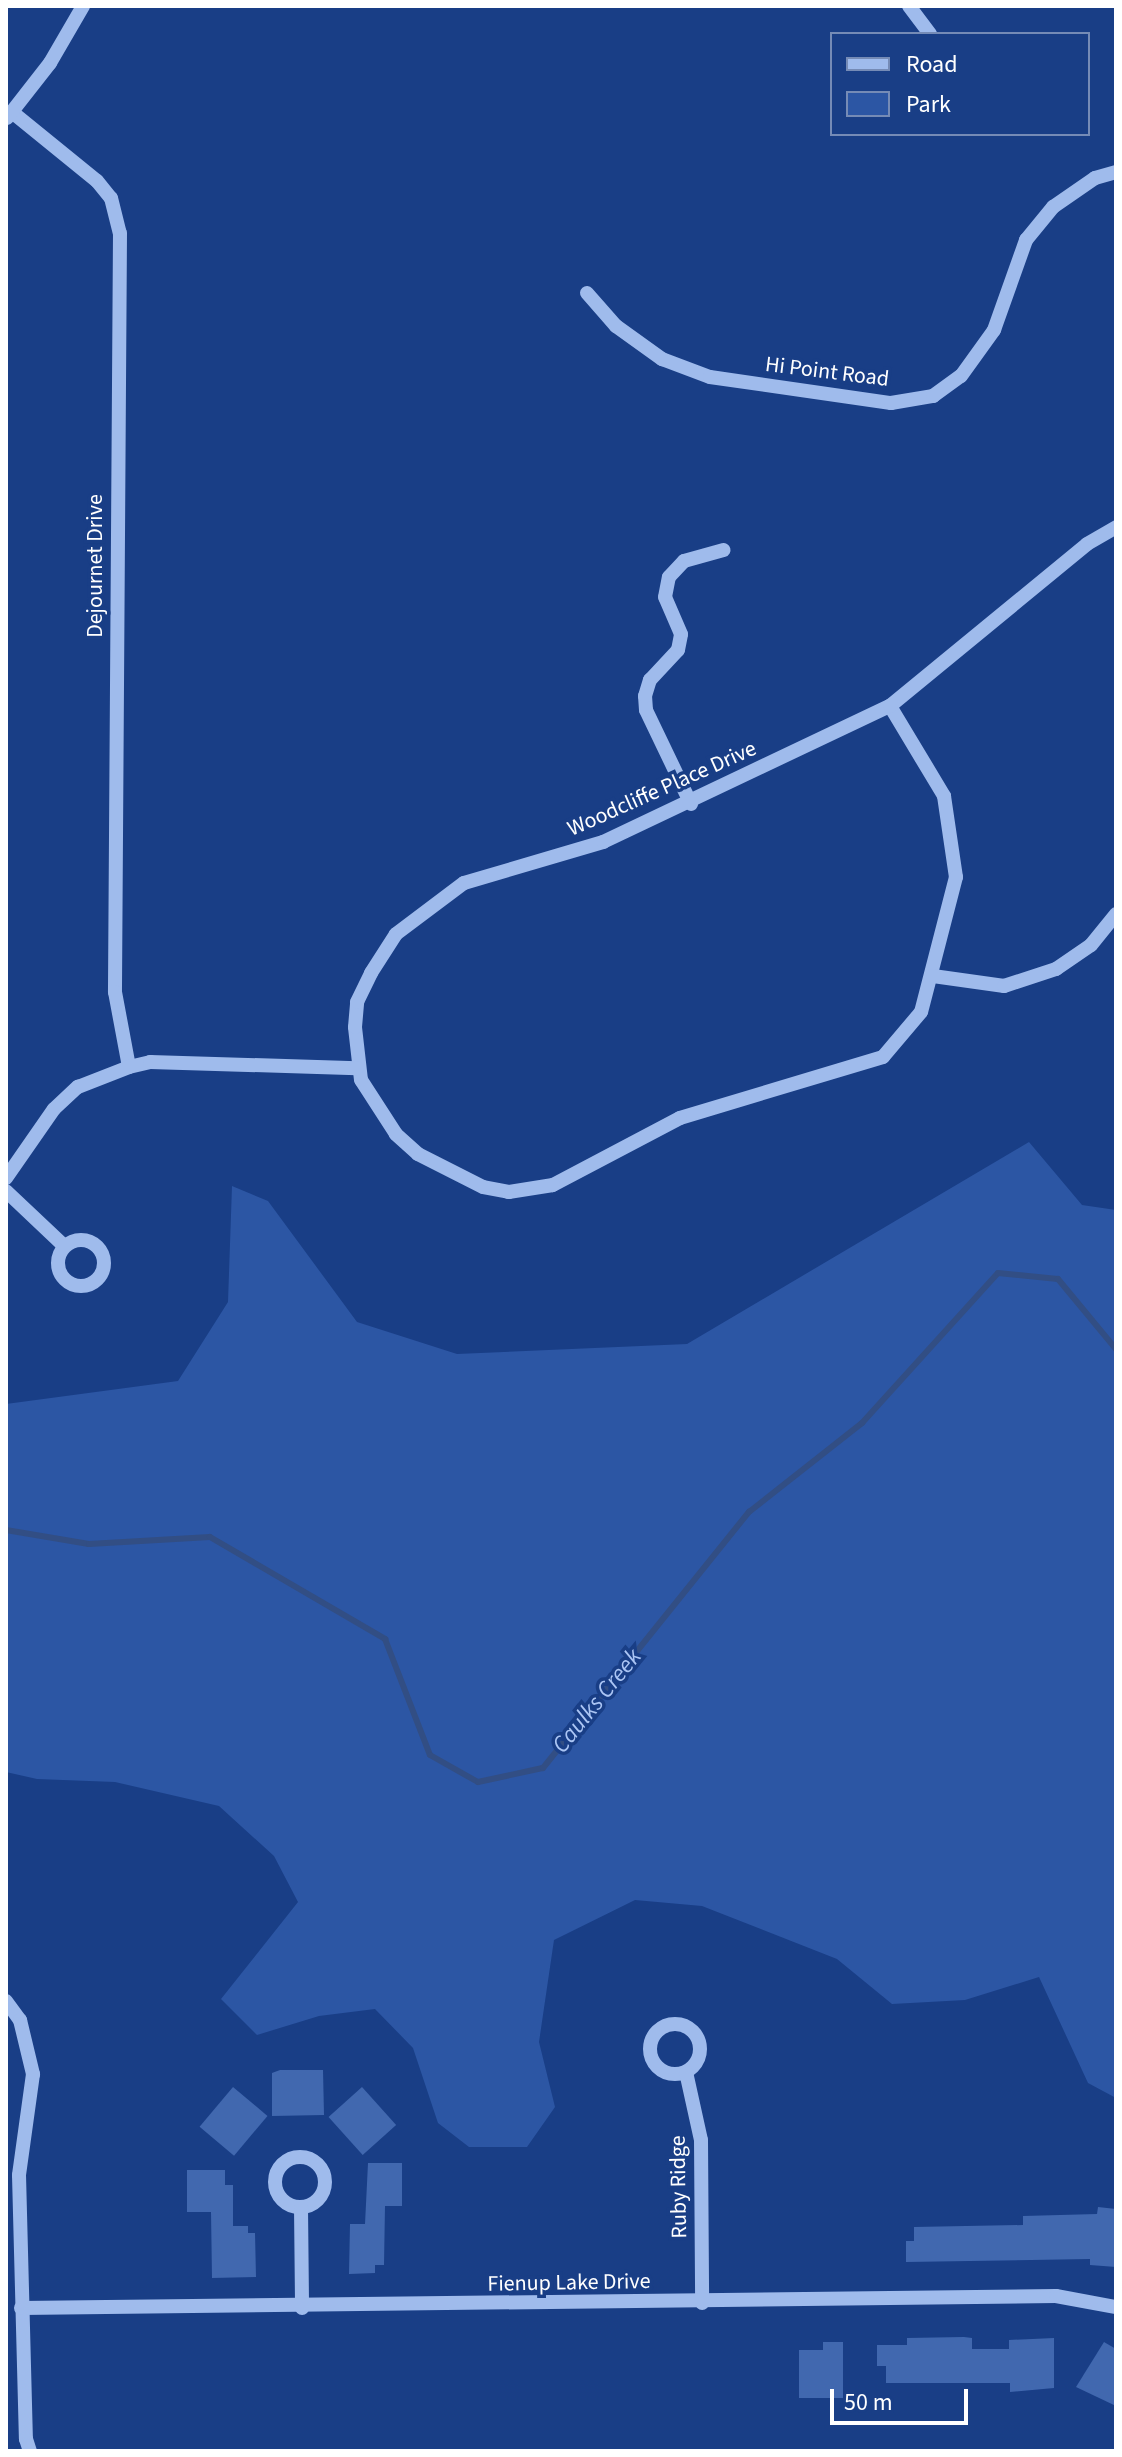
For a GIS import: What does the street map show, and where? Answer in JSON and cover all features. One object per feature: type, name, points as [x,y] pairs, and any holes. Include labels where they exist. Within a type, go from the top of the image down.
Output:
[{"type":"street","points":[[9,115],[50,63],[83,6]]},
{"type":"street","points":[[909,6],[928,32]]},
{"type":"street","name":"Dejournet Drive","points":[[9,115],[97,181],[111,198],[120,233],[115,992],[129,1067]]},
{"type":"street","name":"Hi Point Road","points":[[587,293],[616,326],[662,359],[710,377],[891,403],[933,396],[961,376],[994,330],[1026,240],[1053,207],[1095,178],[1116,172]]},
{"type":"street","name":"Woodcliffe Place Drive","points":[[357,1068],[357,1002],[396,934],[431,905],[464,883],[564,856],[691,804],[890,706],[1087,544],[1116,527]]},
{"type":"street","points":[[691,804],[646,710],[645,696],[650,680],[678,650],[681,634],[665,597],[669,577],[684,561],[724,550]]},
{"type":"street","points":[[6,1178],[54,1109],[78,1087],[150,1062],[357,1068],[396,1134],[418,1154],[483,1187],[509,1192],[553,1185],[680,1118],[883,1057],[921,1012],[933,976],[956,877],[952,831],[944,796],[890,706]]},
{"type":"street","points":[[933,976],[1004,986],[1056,969],[1091,945],[1116,914]]},
{"type":"street","points":[[6,1191],[62,1244]]},
{"type":"street","points":[[6,2001],[20,2020],[33,2074],[19,2175],[21,2308],[30,2451]]},
{"type":"street","name":"Ruby Ridge","points":[[686,2072],[700,2129],[702,2303]]},
{"type":"street","points":[[301,2207],[302,2308]]},
{"type":"street","name":"Fienup Lake Drive","points":[[21,2308],[302,2308],[1056,2296],[1116,2307]]},
{"type":"green space","points":[[1029,1142],[1082,1205],[1116,1210],[1116,2098],[1088,2083],[1039,1977],[965,2000],[892,2004],[837,1959],[702,1906],[635,1900],[554,1940],[539,2042],[555,2107],[527,2147],[469,2147],[438,2123],[413,2048],[375,2009],[319,2016],[257,2035],[221,1999],[298,1902],[274,1856],[219,1806],[115,1782],[37,1779],[6,1772],[6,1404],[178,1381],[228,1302],[232,1186],[268,1201],[357,1322],[457,1354],[687,1344]]},
{"type":"building","points":[[280,2070],[323,2070],[324,2115],[272,2116],[272,2073]]},
{"type":"building","points":[[233,2087],[267,2116],[234,2156],[200,2127]]},
{"type":"building","points":[[362,2087],[396,2125],[363,2155],[329,2117]]},
{"type":"building","points":[[368,2163],[402,2163],[402,2206],[385,2206],[384,2265],[375,2265],[375,2273],[349,2274],[350,2224],[365,2224]]},
{"type":"building","points":[[187,2170],[225,2170],[225,2185],[233,2185],[233,2226],[248,2226],[248,2233],[255,2233],[256,2277],[212,2278],[211,2212],[187,2212]]},
{"type":"building","points":[[1098,2207],[1116,2209],[1116,2267],[1090,2265],[1090,2259],[906,2262],[906,2241],[914,2241],[914,2227],[1023,2225],[1023,2216],[1097,2214]]},
{"type":"building","points":[[907,2338],[972,2338],[972,2349],[1009,2349],[1009,2340],[1054,2338],[1054,2388],[1010,2392],[1010,2383],[886,2383],[886,2366],[877,2366],[877,2345],[907,2345]]},
{"type":"building","points":[[823,2342],[843,2342],[843,2398],[799,2398],[799,2350],[823,2350]]},
{"type":"building","points":[[1104,2342],[1116,2349],[1116,2406],[1076,2387]]},
{"type":"waterway","name":"Caulks Creek","points":[[6,1530],[89,1544],[210,1537],[385,1639],[430,1755],[478,1782],[543,1768],[749,1512],[862,1423],[998,1273],[1058,1279],[1116,1349]]}]
